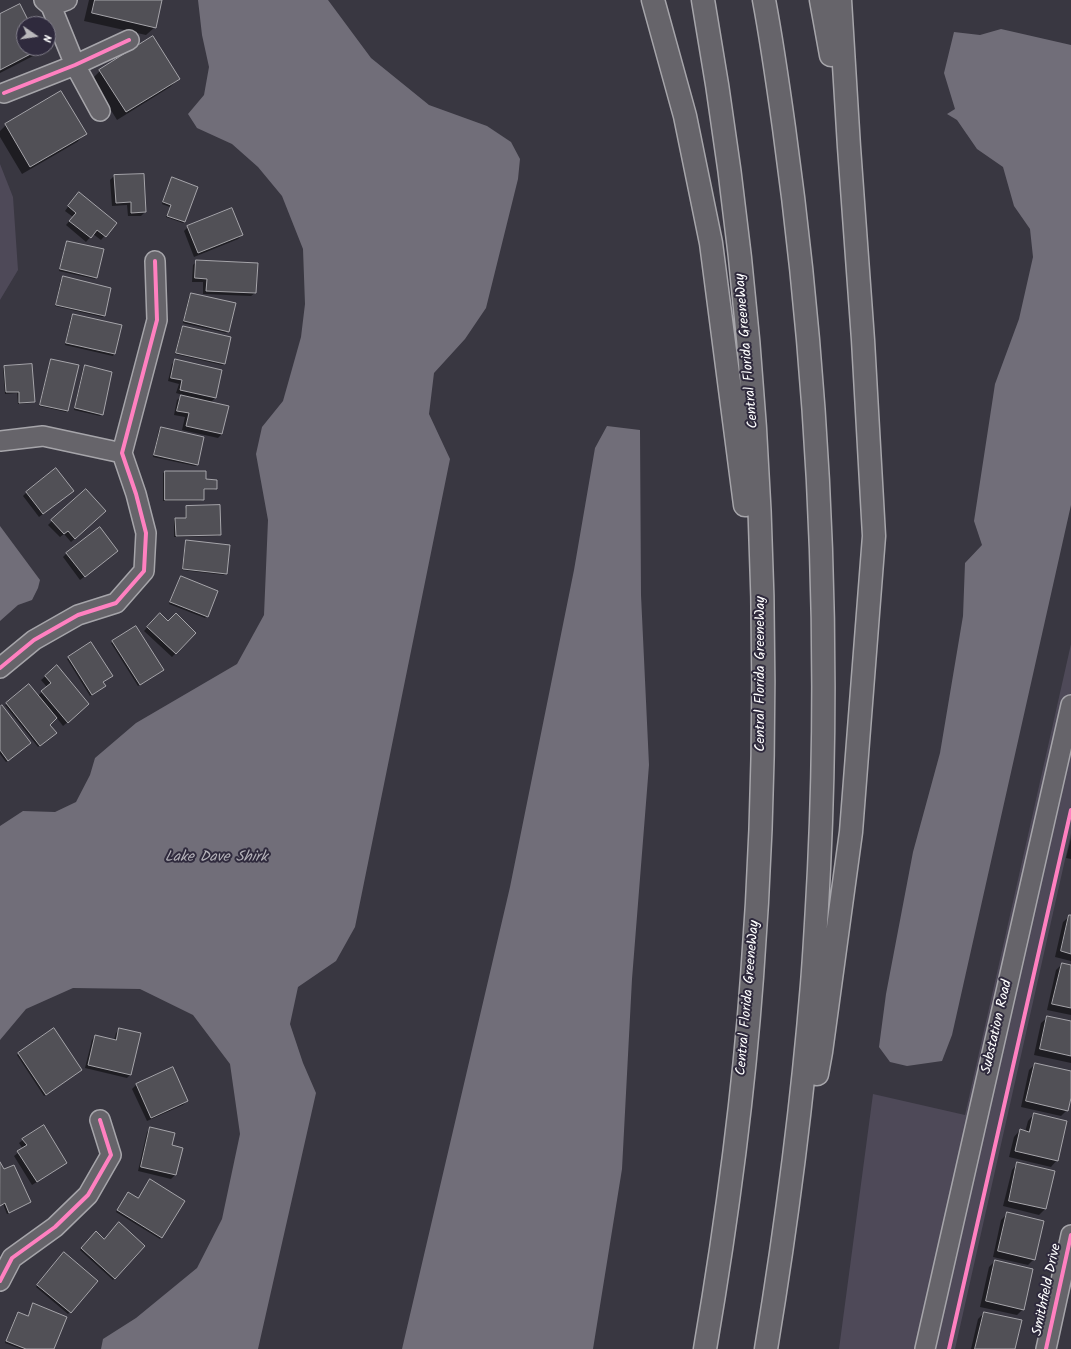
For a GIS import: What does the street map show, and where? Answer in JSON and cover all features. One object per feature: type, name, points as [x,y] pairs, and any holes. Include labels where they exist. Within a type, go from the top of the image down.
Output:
[{"type":"highway","points":[[653,0],[684,116],[710,236],[728,365],[744,498],[755,646],[761,818]]},
{"type":"highway","name":"Central Florida GreeneWay","points":[[703,0],[719,100],[738,242],[748,338],[754,418],[761,571],[763,658],[761,818],[752,976],[745,1054],[726,1215],[705,1349]]},
{"type":"highway","points":[[764,0],[790,170],[808,332],[819,495],[823,658],[821,820],[813,980],[796,1143],[774,1303]]},
{"type":"highway","points":[[821,0],[849,147]]},
{"type":"highway","points":[[766,1349],[821,1052],[851,832],[873,543],[864,340],[849,147],[840,0]]},
{"type":"street","points":[[54,2],[75,65],[100,111]]},
{"type":"street","points":[[4,93],[75,65],[128,40]]},
{"type":"street","points":[[0,668],[34,640],[78,615],[116,603],[144,571],[146,533],[136,494],[122,452],[157,320],[155,261]]},
{"type":"street","points":[[0,441],[43,436],[122,452]]},
{"type":"street","name":"Substation Road","points":[[925,1349],[1071,705]]},
{"type":"street","points":[[0,1281],[6,1254],[56,1227],[88,1195],[111,1155],[100,1120]]},
{"type":"street","name":"Smithfield Drive","points":[[1046,1349],[1071,1235]]},
{"type":"shaded area","points":[[0,164],[13,197],[18,270],[0,300]]},
{"type":"shaded area","points":[[1071,644],[1071,833],[955,1349],[839,1349],[873,1094],[965,1115]]},
{"type":"water","name":"Lake Dave Shirk","points":[[198,0],[328,0],[371,58],[429,105],[487,126],[511,142],[520,159],[518,179],[486,308],[465,339],[434,373],[429,414],[450,459],[355,927],[336,961],[298,987],[290,1024],[303,1063],[316,1093],[258,1349],[101,1349],[103,1339],[136,1318],[197,1268],[222,1219],[240,1134],[230,1064],[193,1015],[140,989],[73,988],[26,1009],[0,1040],[0,826],[23,811],[55,812],[76,802],[90,775],[95,758],[136,723],[237,664],[264,615],[268,520],[256,454],[262,427],[283,401],[301,337],[305,304],[303,249],[282,196],[258,167],[232,144],[197,128],[188,114],[204,95],[209,67],[202,35]]},
{"type":"water","points":[[1001,29],[1071,45],[1071,505],[952,1035],[942,1061],[907,1066],[890,1062],[879,1047],[886,994],[913,852],[940,753],[963,616],[965,563],[982,545],[974,521],[995,384],[1019,319],[1033,257],[1030,229],[1014,206],[1003,167],[977,149],[957,120],[947,114],[955,109],[944,73],[954,32],[980,35]]},
{"type":"water","points":[[607,426],[640,430],[641,595],[649,765],[632,979],[622,1169],[593,1349],[402,1349],[510,887],[574,570],[595,448]]},
{"type":"water","points":[[0,526],[40,580],[32,600],[18,605],[0,621]]},
{"type":"building","points":[[95,0],[162,0],[156,28],[92,13]]},
{"type":"building","points":[[20,4],[26,16],[16,16],[16,56],[27,56],[0,70],[0,14]]},
{"type":"building","points":[[153,36],[180,79],[126,112],[99,70]]},
{"type":"building","points":[[61,91],[87,134],[30,167],[5,124]]},
{"type":"building","points":[[144,174],[146,212],[131,213],[131,202],[116,203],[114,175]]},
{"type":"building","points":[[172,177],[198,187],[185,222],[167,216],[171,205],[163,202]]},
{"type":"building","points":[[79,192],[117,223],[106,237],[97,230],[91,238],[69,221],[76,213],[68,206]]},
{"type":"building","points":[[232,208],[243,235],[198,253],[187,226]]},
{"type":"building","points":[[67,241],[104,249],[97,278],[60,269]]},
{"type":"building","points":[[196,260],[258,263],[256,293],[206,291],[207,279],[195,278]]},
{"type":"building","points":[[63,276],[111,288],[105,316],[56,305]]},
{"type":"building","points":[[191,293],[236,303],[229,332],[184,321]]},
{"type":"building","points":[[73,314],[122,325],[115,354],[66,343]]},
{"type":"building","points":[[183,326],[231,337],[225,364],[176,353]]},
{"type":"building","points":[[51,359],[79,365],[68,411],[40,405]]},
{"type":"building","points":[[175,359],[222,370],[216,398],[180,390],[182,380],[171,378]]},
{"type":"building","points":[[32,364],[35,402],[19,403],[19,392],[6,392],[4,366]]},
{"type":"building","points":[[85,365],[112,372],[103,415],[75,408]]},
{"type":"building","points":[[181,395],[229,406],[222,434],[186,426],[189,413],[177,411]]},
{"type":"building","points":[[161,427],[204,437],[198,465],[154,455]]},
{"type":"building","points":[[56,468],[74,491],[43,514],[26,492]]},
{"type":"building","points":[[165,471],[206,471],[206,479],[217,480],[217,489],[204,489],[204,500],[165,500]]},
{"type":"building","points":[[86,489],[106,511],[75,539],[68,531],[64,534],[51,520]]},
{"type":"building","points":[[220,505],[221,535],[176,536],[175,518],[186,518],[186,506]]},
{"type":"building","points":[[100,527],[118,551],[85,577],[66,553]]},
{"type":"building","points":[[186,540],[230,545],[227,574],[183,569]]},
{"type":"building","points":[[181,576],[218,591],[208,617],[170,602]]},
{"type":"building","points":[[160,613],[168,621],[176,613],[196,633],[176,654],[147,627]]},
{"type":"building","points":[[136,626],[164,670],[140,685],[112,641]]},
{"type":"building","points":[[91,642],[113,676],[103,682],[106,686],[92,695],[68,657]]},
{"type":"building","points":[[57,665],[89,704],[68,723],[41,691],[51,683],[45,676]]},
{"type":"building","points":[[29,684],[57,718],[50,725],[57,733],[40,746],[6,703]]},
{"type":"building","points":[[2,705],[31,743],[8,761],[0,750],[0,707]]},
{"type":"building","points":[[1069,915],[1071,915],[1071,954],[1061,951]]},
{"type":"building","points":[[1062,963],[1071,965],[1071,1008],[1052,1004]]},
{"type":"building","points":[[1047,1016],[1071,1021],[1071,1056],[1040,1049]]},
{"type":"building","points":[[54,1028],[82,1070],[46,1095],[18,1053]]},
{"type":"building","points":[[119,1028],[141,1033],[131,1075],[88,1065],[95,1035],[116,1040]]},
{"type":"building","points":[[1035,1063],[1071,1071],[1071,1098],[1068,1111],[1026,1101]]},
{"type":"building","points":[[173,1067],[188,1101],[151,1118],[136,1084]]},
{"type":"building","points":[[1034,1113],[1067,1121],[1058,1161],[1015,1151],[1020,1129],[1029,1132]]},
{"type":"building","points":[[44,1125],[67,1163],[37,1182],[17,1151],[27,1145],[22,1139]]},
{"type":"building","points":[[150,1127],[175,1133],[172,1145],[183,1148],[176,1175],[141,1167]]},
{"type":"building","points":[[0,1162],[4,1169],[14,1165],[31,1202],[9,1213],[5,1203],[0,1206]]},
{"type":"building","points":[[1017,1162],[1055,1171],[1046,1209],[1009,1201]]},
{"type":"building","points":[[150,1179],[185,1201],[162,1238],[117,1210],[128,1192],[138,1198]]},
{"type":"building","points":[[1007,1212],[1044,1221],[1035,1260],[998,1251]]},
{"type":"building","points":[[119,1222],[145,1246],[115,1279],[81,1248],[96,1231],[104,1239]]},
{"type":"building","points":[[64,1252],[98,1281],[71,1313],[37,1285]]},
{"type":"building","points":[[995,1260],[1033,1269],[1024,1310],[986,1301]]},
{"type":"building","points":[[33,1303],[67,1317],[54,1349],[26,1349],[6,1341],[18,1312],[28,1316]]},
{"type":"building","points":[[984,1312],[1022,1320],[1015,1349],[975,1349]]},
{"type":"cycle path","points":[[4,93],[75,65],[129,40]]},
{"type":"cycle path","points":[[0,668],[34,640],[78,615],[116,603],[144,571],[146,533],[136,494],[122,453],[157,320],[155,261]]},
{"type":"cycle path","points":[[949,1349],[1071,810]]},
{"type":"cycle path","points":[[0,1281],[12,1258],[55,1227],[88,1195],[111,1155],[100,1120]]},
{"type":"cycle path","points":[[1046,1349],[1071,1235]]}]
